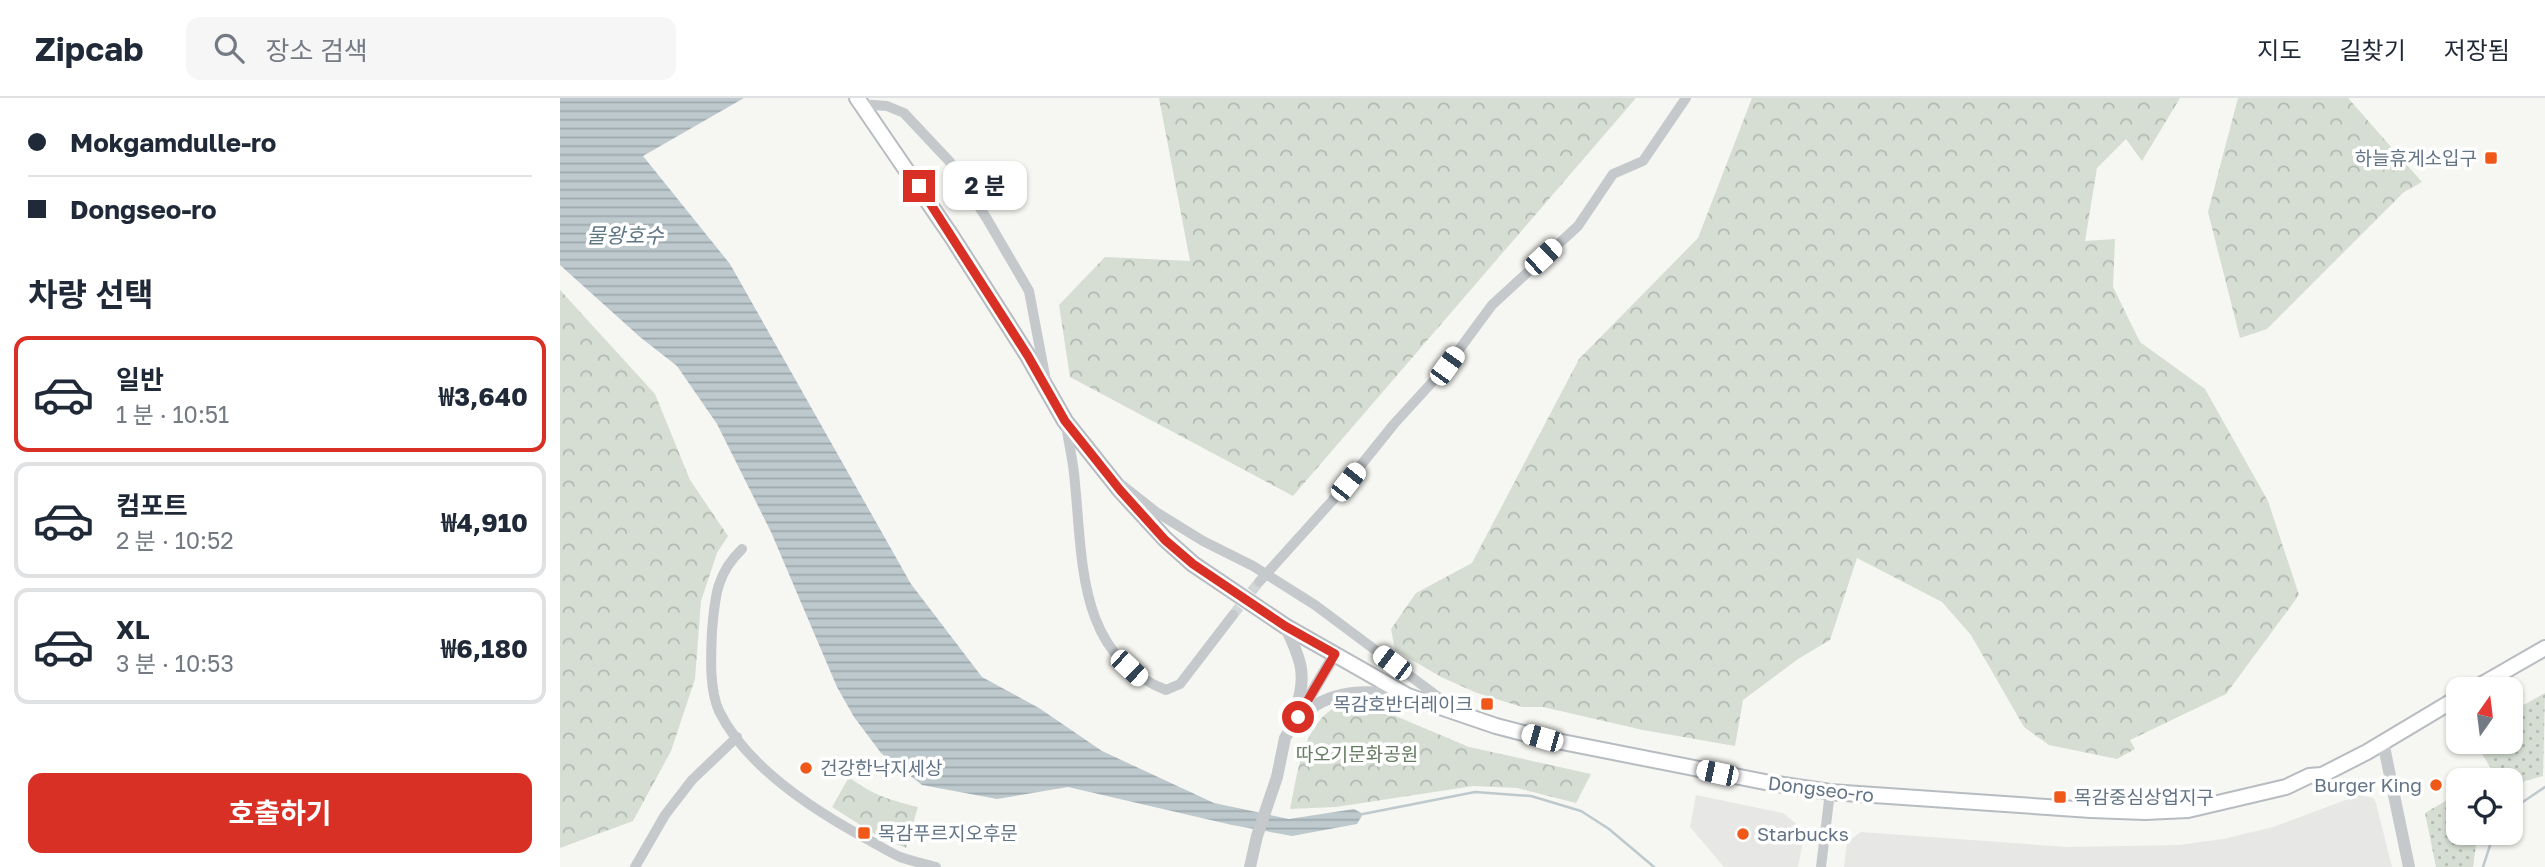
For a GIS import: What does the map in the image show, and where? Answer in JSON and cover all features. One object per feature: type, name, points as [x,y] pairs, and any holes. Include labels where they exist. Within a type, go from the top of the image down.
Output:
[{"type":"main road","name":"Dongseo-ro","points":[[859,101],[952,237],[1028,356],[1065,421],[1165,540],[1193,564],[1285,626],[1408,696],[1542,738],[1770,783],[1830,792],[2091,810],[2188,810],[2286,786],[2309,776],[2322,775],[2383,743],[2446,705]]},
{"type":"main road","points":[[2495,677],[2545,648]]},
{"type":"street","points":[[1263,579],[1332,501],[1394,424],[1447,366],[1492,305],[1578,226],[1613,174],[1643,162],[1686,98]]},
{"type":"street","points":[[859,101],[887,106],[904,113],[950,162],[988,219],[1028,290],[1048,392]]},
{"type":"street","points":[[1065,421],[1075,481],[1080,551],[1091,613],[1115,655],[1143,682],[1166,690],[1180,684],[1233,615]]},
{"type":"street","points":[[1107,474],[1156,512],[1263,579],[1315,605],[1462,714]]},
{"type":"street","points":[[742,549],[727,563],[714,607],[711,649],[714,689],[719,710],[757,761],[794,793],[854,832],[899,856],[936,867]]},
{"type":"street","points":[[1250,867],[1303,680],[1302,666],[1285,626]]},
{"type":"street","points":[[1285,737],[1335,654]]},
{"type":"street","points":[[1285,737],[1306,713],[1321,702],[1337,696],[1380,691],[1408,696]]},
{"type":"street","points":[[635,867],[665,815],[692,780],[737,737]]},
{"type":"street","points":[[2383,743],[2409,867]]},
{"type":"street","points":[[1821,867],[1830,792]]},
{"type":"shaded area","points":[[1696,795],[1783,813],[1798,825],[1803,842],[1798,867],[1724,867],[1690,827]]},
{"type":"shaded area","points":[[2359,795],[2373,798],[2376,803],[2392,867],[1844,867],[1847,842],[1861,832],[2067,847],[2179,845],[2223,839],[2273,827]]},
{"type":"green space","points":[[1159,98],[1636,98],[1293,496],[1070,377],[1059,305],[1105,257],[1190,261]]},
{"type":"green space","points":[[1752,98],[2180,98],[2142,161],[2126,139],[2097,168],[2085,241],[2115,239],[2113,287],[2140,342],[2205,389],[2268,501],[2299,595],[2226,694],[2130,740],[2135,749],[2117,759],[2049,745],[2024,727],[1971,635],[1942,602],[1857,558],[1830,640],[1798,659],[1743,700],[1735,746],[1643,730],[1543,707],[1522,707],[1477,693],[1441,677],[1395,650],[1391,629],[1416,593],[1472,563],[1579,359],[1698,238]]},
{"type":"green space","points":[[2238,98],[2348,98],[2422,182],[2404,192],[2267,329],[2240,338],[2208,212]]},
{"type":"green space","points":[[560,290],[655,394],[690,480],[728,536],[717,553],[701,601],[695,679],[671,751],[633,821],[560,848]]},
{"type":"green space","points":[[2545,693],[2543,776],[2523,783],[2523,768],[2491,768],[2482,754],[2524,754],[2524,705]]},
{"type":"green space","name":"따오기문화공원","points":[[1361,706],[1379,709],[1469,747],[1591,774],[1576,803],[1517,788],[1473,786],[1336,807],[1290,809],[1303,753],[1315,727],[1323,716],[1334,708]]},
{"type":"green space","points":[[849,777],[882,796],[918,807],[906,848],[879,837],[832,807]]},
{"type":"green space","points":[[2446,801],[2446,845],[2476,845],[2473,867],[2436,867],[2425,813]]},
{"type":"water","name":"물왕호수","points":[[560,98],[744,98],[643,156],[730,264],[911,584],[982,677],[1039,708],[1102,751],[1214,803],[1289,819],[1354,809],[1363,814],[1357,824],[1292,836],[1068,787],[997,799],[922,785],[881,753],[854,717],[837,687],[771,532],[717,424],[677,366],[640,337],[560,265]]},
{"type":"waterway","points":[[2523,802],[2545,787]]},
{"type":"waterway","points":[[1363,814],[1475,792],[1531,796],[1581,811],[1609,829],[1654,867]]},
{"type":"waterway","points":[[2483,867],[2490,845]]},
{"type":"tunnel","points":[[1233,615],[1259,582]]},
{"type":"place","name":"하늘휴게소입구","points":[[2491,158]]},
{"type":"place","name":"목감호반더레이크","points":[[1487,704]]},
{"type":"place","name":"건강한낙지세상","points":[[806,768]]},
{"type":"place","name":"Burger King","points":[[2436,785]]},
{"type":"place","name":"목감중심상업지구","points":[[2060,797]]},
{"type":"place","name":"목감푸르지오후문","points":[[864,833]]},
{"type":"place","name":"Starbucks","points":[[1743,834]]},
{"type":"route","points":[[919,186],[1028,356],[1065,421],[1120,490],[1165,540],[1193,564],[1285,626],[1335,654],[1298,717]]}]
